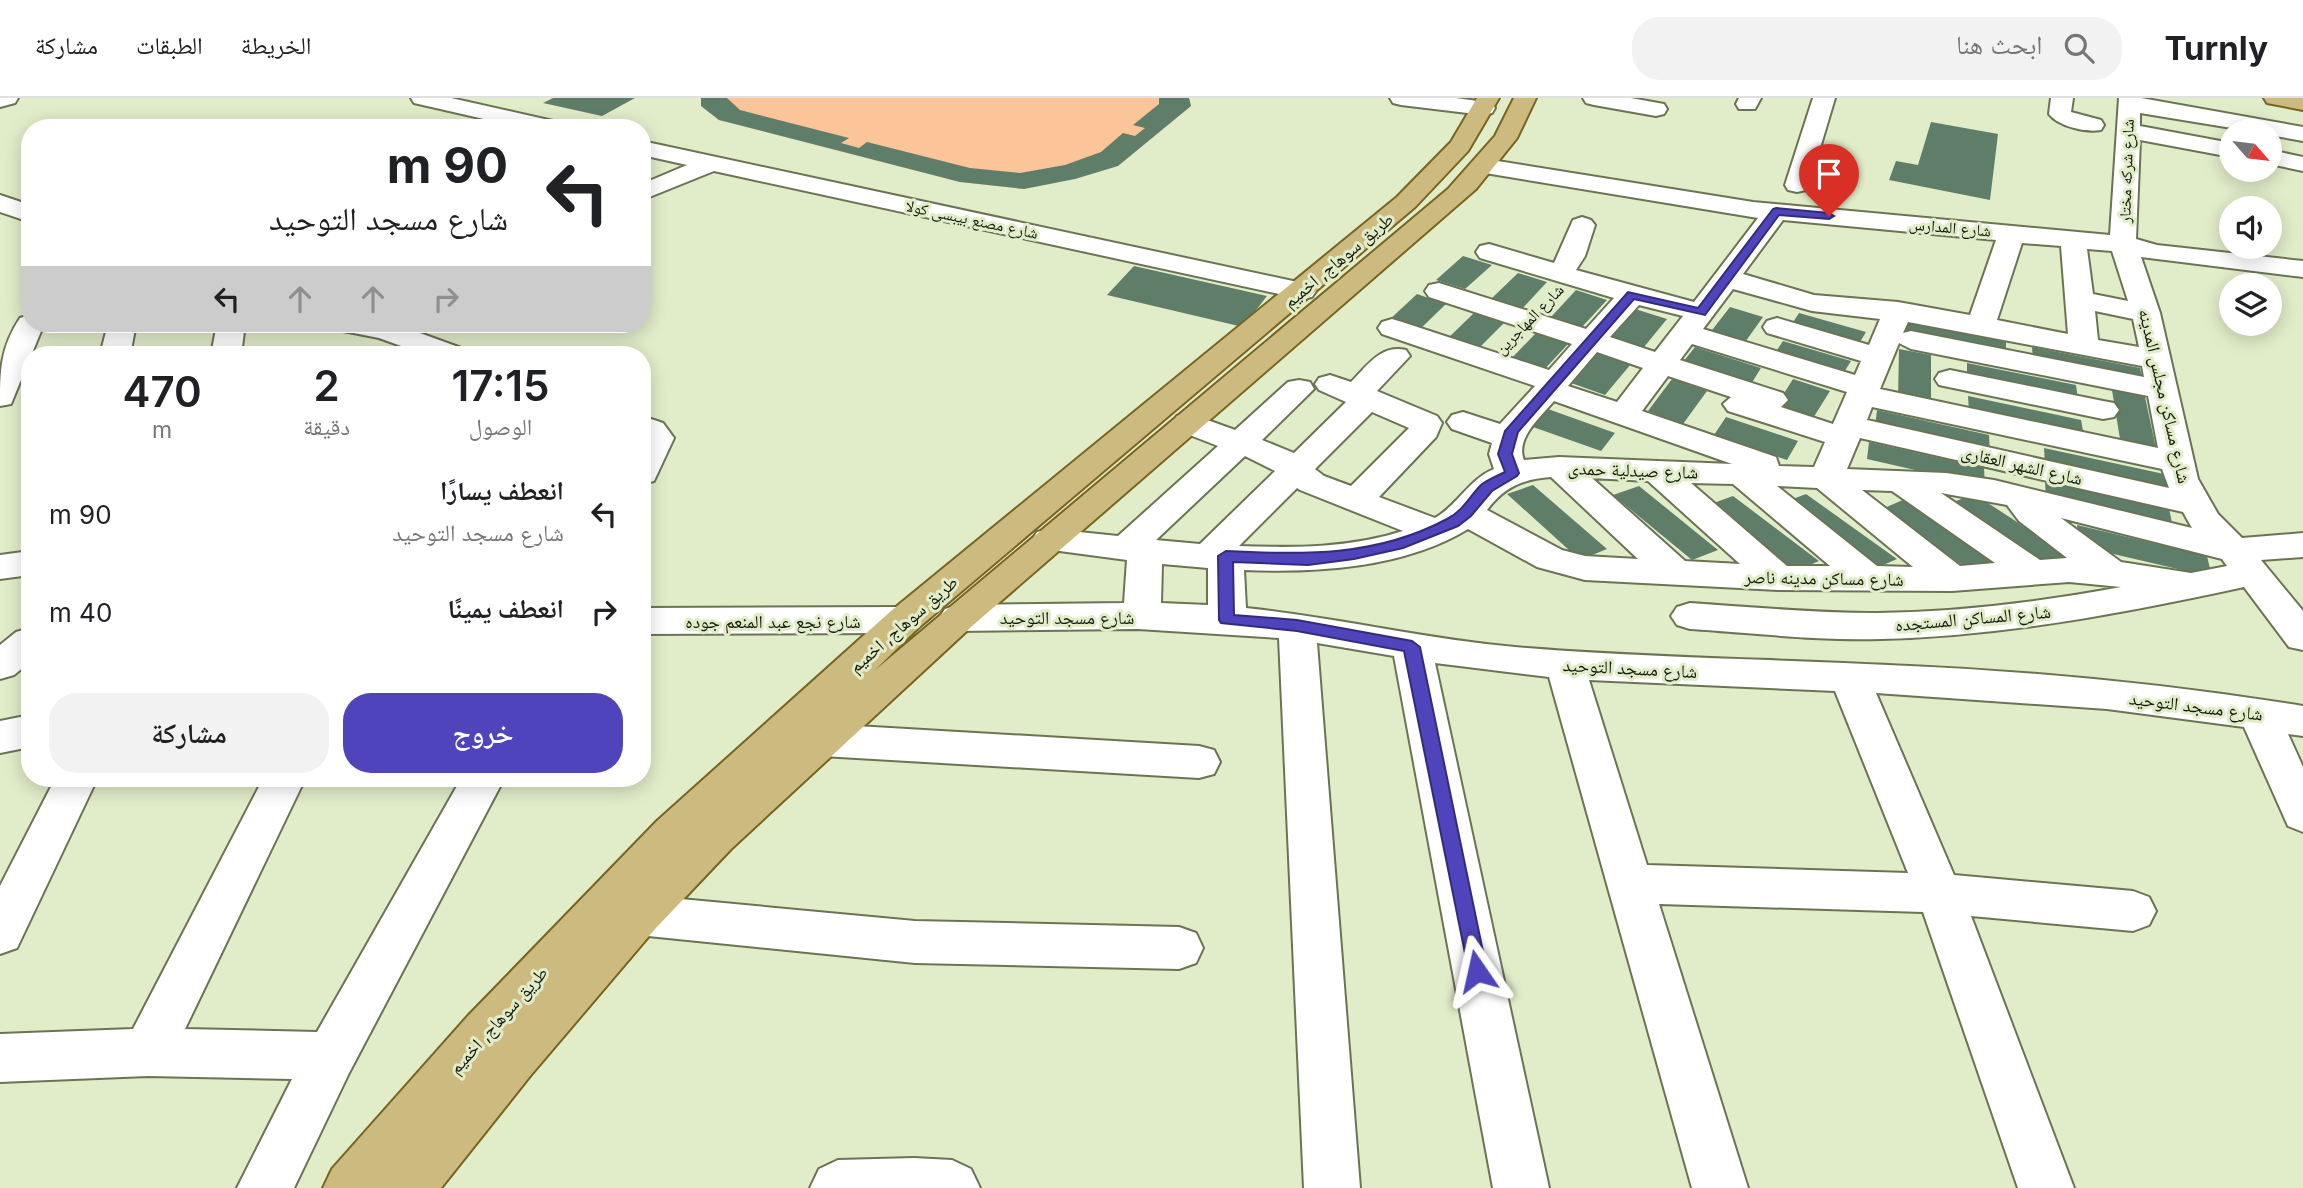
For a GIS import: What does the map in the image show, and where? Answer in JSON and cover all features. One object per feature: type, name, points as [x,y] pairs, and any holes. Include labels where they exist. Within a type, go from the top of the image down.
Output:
[{"type":"main road","points":[[2275,98],[2303,103]]},
{"type":"main road","name":"طريق سوهاج, اخميم","points":[[406,1188],[512,1059],[638,915],[715,836],[958,618],[1457,194],[1489,161],[1502,102]]},
{"type":"main road","name":"طريق سوهاج, اخميم","points":[[351,1188],[485,1033],[673,834],[904,620],[1302,291],[1436,174],[1502,102]]},
{"type":"street","points":[[0,100],[7,98]]},
{"type":"street","points":[[422,98],[512,119]]},
{"type":"street","points":[[1401,98],[1502,102]]},
{"type":"street","points":[[1594,98],[1656,108]]},
{"type":"street","points":[[1797,185],[1824,98]]},
{"type":"street","points":[[2062,98],[2060,114],[2063,117],[2093,125]]},
{"type":"street","points":[[2126,100],[2303,126]]},
{"type":"street","name":"شارع شركه مختار","points":[[2123,244],[2126,100]]},
{"type":"street","points":[[2192,108],[2227,119]]},
{"type":"street","points":[[2192,108],[2192,143]]},
{"type":"street","points":[[454,119],[475,111]]},
{"type":"street","points":[[2127,131],[2219,148]]},
{"type":"street","points":[[2282,131],[2303,134]]},
{"type":"street","name":"شارع مصنع بيبسى كولا","points":[[651,150],[1302,291]]},
{"type":"street","points":[[2282,160],[2303,164]]},
{"type":"street","name":"شارع المدارس","points":[[1489,161],[1753,210],[2123,244],[2156,253],[2303,269]]},
{"type":"street","points":[[651,188],[711,163]]},
{"type":"street","points":[[0,203],[21,211]]},
{"type":"street","points":[[1623,415],[1776,211]]},
{"type":"street","name":"شارع المهاجرين","points":[[1490,360],[1565,275],[1582,225]]},
{"type":"street","points":[[1981,326],[2012,233]]},
{"type":"street","name":"شارع المدارس","points":[[2123,244],[2135,238],[2147,238],[2303,257]]},
{"type":"street","points":[[2073,239],[2084,346]]},
{"type":"street","name":"شارع مساكن مجلس المدينه","points":[[2123,244],[2146,313],[2181,479],[2194,504],[2212,528],[2243,561],[2303,637]]},
{"type":"street","points":[[1429,340],[1470,301],[1502,255],[1632,295],[1756,355],[1864,391],[1949,413],[2177,462]]},
{"type":"street","points":[[1726,278],[1829,306],[1888,334],[1952,348],[2084,346],[2160,375]]},
{"type":"street","name":"شارع الشهر العقارى","points":[[1439,291],[1662,364],[1730,394],[1846,432],[2017,464],[2194,504]]},
{"type":"street","points":[[1512,473],[1505,454],[1507,438],[1632,295]]},
{"type":"street","points":[[1756,355],[1796,298]]},
{"type":"street","points":[[2080,300],[2146,313]]},
{"type":"street","points":[[1777,327],[1888,334],[1981,326],[2018,347],[2099,377],[2160,375]]},
{"type":"street","points":[[0,397],[26,333]]},
{"type":"street","points":[[1814,478],[1846,432],[1888,334]]},
{"type":"street","points":[[1142,617],[1136,548],[1240,443],[1338,391],[1393,342],[1429,340],[1490,360],[1623,415],[1814,478],[1952,579]]},
{"type":"street","points":[[1949,413],[1952,348]]},
{"type":"street","points":[[1768,406],[1793,366]]},
{"type":"street","points":[[2099,377],[2108,447]]},
{"type":"street","points":[[1950,379],[2103,410]]},
{"type":"street","points":[[1227,620],[1218,555],[1296,470],[1338,391]]},
{"type":"street","points":[[1338,391],[1423,419],[1427,427],[1357,500]]},
{"type":"street","points":[[1730,394],[1700,441],[1669,471],[1778,578]]},
{"type":"street","points":[[1463,422],[1507,438]]},
{"type":"street","name":"شارع مساكن مدينه ناصر","points":[[1188,423],[1281,459],[1312,483],[1357,500],[1451,522],[1567,565],[1677,574],[1778,578],[1952,579],[2034,573],[2108,572],[2192,586]]},
{"type":"street","points":[[2016,427],[2020,498],[2031,513],[2108,572]]},
{"type":"street","points":[[651,430],[658,438],[651,454]]},
{"type":"street","points":[[1559,467],[1677,574]]},
{"type":"street","name":"شارع صيدلية حمدى","points":[[1050,540],[1308,560],[1354,554],[1397,545],[1451,522],[1487,488],[1512,473],[1534,468],[1559,467],[1969,486],[2243,561]]},
{"type":"street","points":[[1742,475],[1869,579]]},
{"type":"street","points":[[1900,481],[2034,573]]},
{"type":"street","points":[[2243,561],[2303,545]]},
{"type":"street","name":"شارع المساكن المستجده","points":[[1690,616],[1879,626],[1970,621],[2056,612],[2192,586],[2243,561]]},
{"type":"street","points":[[0,567],[21,564]]},
{"type":"street","name":"شارع مسجد التوحيد","points":[[958,618],[1142,617],[1227,620],[1297,626],[1462,655],[1565,665],[2078,691],[2303,721]]},
{"type":"street","name":"شارع نجع عبد المنعم جوده","points":[[651,621],[904,620]]},
{"type":"street","points":[[1297,626],[1332,1188]]},
{"type":"street","points":[[1412,647],[1521,1188]]},
{"type":"street","points":[[0,665],[21,649]]},
{"type":"street","points":[[1565,665],[1720,1188]]},
{"type":"street","points":[[1850,678],[1939,893],[2046,1188]]},
{"type":"street","points":[[2258,713],[2303,814]]},
{"type":"street","points":[[0,737],[21,733]]},
{"type":"street","points":[[822,740],[1199,762]]},
{"type":"street","points":[[0,933],[72,787]]},
{"type":"street","points":[[148,1052],[280,787]]},
{"type":"street","points":[[265,1188],[331,1056],[479,787]]},
{"type":"street","points":[[1631,884],[1939,893],[2133,911]]},
{"type":"street","points":[[638,915],[915,942],[1179,948]]},
{"type":"street","points":[[0,1058],[148,1052],[331,1056]]},
{"type":"street","points":[[838,1188],[914,1185],[952,1188]]},
{"type":"shaded area","points":[[701,98],[1189,98],[1191,106],[1118,166],[1024,189],[960,182],[719,120],[701,106]]},
{"type":"building","points":[[553,98],[635,98],[602,116],[543,103]]},
{"type":"building","points":[[701,98],[727,98],[740,110],[849,138],[841,143],[859,148],[867,142],[970,168],[1020,173],[1065,165],[1101,152],[1123,133],[1135,136],[1145,128],[1133,125],[1159,104],[1159,98],[1189,98],[1191,106],[1118,166],[1075,179],[1024,189],[960,182],[719,120],[701,106]]},
{"type":"building","points":[[1931,122],[1998,134],[1990,200],[1889,180],[1896,161],[1918,165]]},
{"type":"building","points":[[1463,256],[1492,265],[1465,289],[1436,280]]},
{"type":"building","points":[[1134,266],[1267,296],[1243,327],[1107,295]]},
{"type":"building","points":[[1518,273],[1547,282],[1522,309],[1491,299]]},
{"type":"building","points":[[1576,290],[1607,300],[1582,327],[1551,317]]},
{"type":"building","points":[[1417,294],[1446,304],[1417,332],[1388,321]]},
{"type":"building","points":[[1730,307],[1763,317],[1743,345],[1709,334]]},
{"type":"building","points":[[1635,309],[1667,319],[1644,347],[1611,337]]},
{"type":"building","points":[[1474,313],[1504,323],[1476,351],[1445,341]]},
{"type":"building","points":[[1799,313],[1866,332],[1857,347],[1790,327]]},
{"type":"building","points":[[1903,321],[2006,342],[2006,356],[1902,335]]},
{"type":"building","points":[[1536,333],[1568,344],[1540,374],[1508,362]]},
{"type":"building","points":[[1783,341],[1851,361],[1841,377],[1773,356]]},
{"type":"building","points":[[1695,347],[1761,368],[1751,384],[1683,362]]},
{"type":"building","points":[[2032,347],[2140,368],[2143,383],[2033,361]]},
{"type":"building","points":[[1899,349],[1931,355],[1931,406],[1898,399]]},
{"type":"building","points":[[1597,353],[1631,364],[1605,395],[1571,383]]},
{"type":"building","points":[[1967,363],[2076,385],[2078,400],[1967,377]]},
{"type":"building","points":[[1672,379],[1707,391],[1683,424],[1648,411]]},
{"type":"building","points":[[1793,379],[1830,391],[1810,423],[1773,411]]},
{"type":"building","points":[[2112,390],[2145,397],[2157,453],[2121,445]]},
{"type":"building","points":[[1968,396],[2081,420],[2084,436],[1969,412]]},
{"type":"building","points":[[1548,409],[1615,433],[1601,451],[1533,427]]},
{"type":"building","points":[[1877,410],[1989,435],[1990,452],[1875,427]]},
{"type":"building","points":[[1726,417],[1798,441],[1787,460],[1714,435]]},
{"type":"building","points":[[1869,442],[1984,468],[1985,486],[1867,459]]},
{"type":"building","points":[[2044,448],[2164,474],[2168,492],[2045,465]]},
{"type":"building","points":[[2045,480],[2169,508],[2173,528],[2046,499]]},
{"type":"building","points":[[1533,485],[1607,549],[1580,560],[1507,494]]},
{"type":"building","points":[[1639,486],[1718,550],[1692,560],[1613,495]]},
{"type":"building","points":[[1806,494],[1897,559],[1872,570],[1782,503]]},
{"type":"building","points":[[1974,494],[2074,559],[2050,569],[1951,503]]},
{"type":"building","points":[[1733,496],[1819,561],[1793,572],[1708,505]]},
{"type":"building","points":[[1905,499],[2001,565],[1978,576],[1882,509]]},
{"type":"building","points":[[2077,525],[2207,556],[2212,577],[2079,546]]},
{"type":"route","points":[[1477,971],[1412,647],[1297,626],[1227,620],[1226,556],[1308,560],[1354,554],[1397,545],[1452,523],[1466,513],[1487,488],[1512,473],[1505,454],[1507,438],[1511,431],[1632,295],[1700,312],[1776,211],[1829,216]]}]
